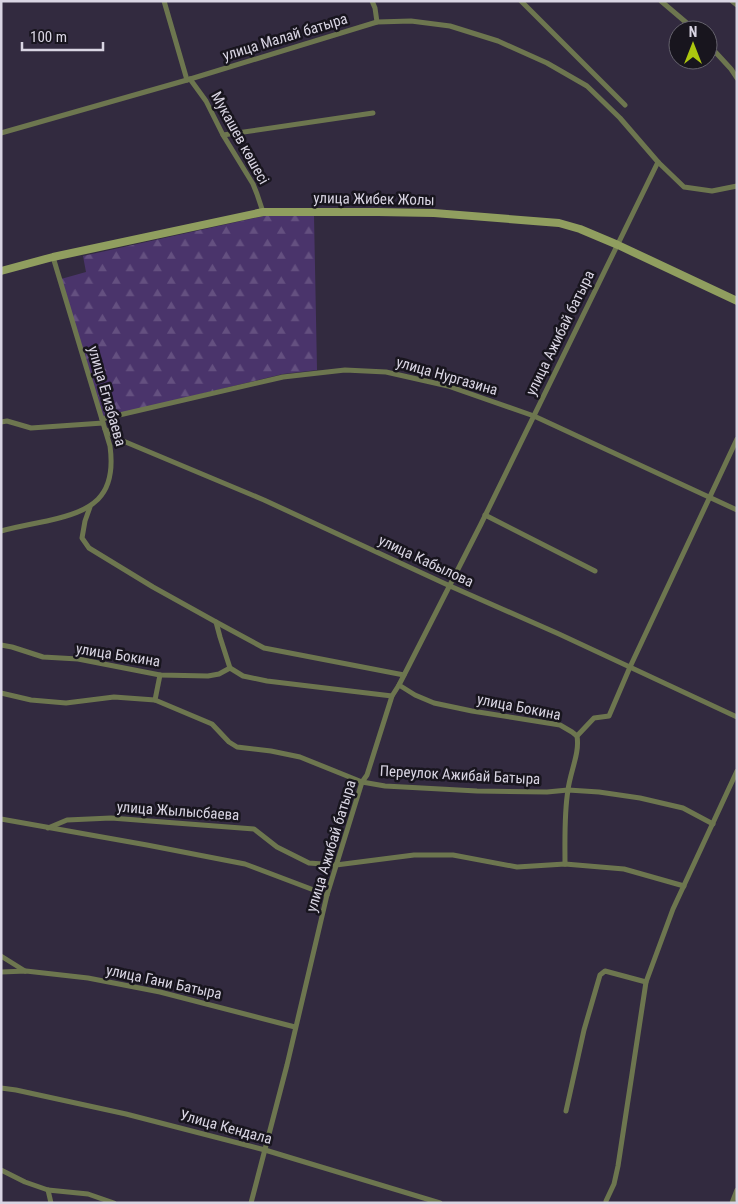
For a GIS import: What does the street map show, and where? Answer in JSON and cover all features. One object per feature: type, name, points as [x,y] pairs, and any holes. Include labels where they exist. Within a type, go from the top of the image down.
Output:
[{"type":"main road","name":"улица Жибек Жолы","points":[[1,271],[53,257],[263,212],[434,213],[559,223],[580,229],[618,244],[737,301]]},
{"type":"street","name":"Мукашев көшесі","points":[[164,1],[189,79],[206,102],[223,135],[253,184],[263,212]]},
{"type":"street","points":[[372,1],[376,8],[377,22]]},
{"type":"street","points":[[521,1],[625,106]]},
{"type":"street","points":[[661,1],[683,20]]},
{"type":"street","points":[[732,1],[737,5]]},
{"type":"street","name":"улица Малай батыра","points":[[1,133],[377,22],[411,21],[450,26],[498,41],[547,63],[587,86],[620,118],[658,162]]},
{"type":"street","points":[[718,55],[737,78]]},
{"type":"street","points":[[223,135],[373,113]]},
{"type":"street","points":[[658,162],[684,187],[712,191],[737,186]]},
{"type":"street","name":"улица Ажибай батыра","points":[[251,1203],[296,1027],[327,895],[362,782],[367,775],[392,696],[485,516],[658,162]]},
{"type":"street","name":"улица Егизбаева","points":[[1,531],[67,516],[90,506],[101,497],[108,485],[111,473],[110,446],[53,257]]},
{"type":"street","name":"улица Нургазина","points":[[1,422],[7,421],[31,428],[103,424],[283,377],[346,370],[386,372],[448,386],[534,416],[737,510]]},
{"type":"street","name":"улица Кабылова","points":[[103,424],[116,438],[264,500],[737,717]]},
{"type":"street","points":[[565,864],[568,790],[578,741],[577,736],[594,718],[609,716],[737,439]]},
{"type":"street","points":[[90,506],[82,538],[89,548],[153,587],[264,648],[404,675]]},
{"type":"street","points":[[485,516],[595,571]]},
{"type":"street","points":[[216,622],[230,668],[243,676],[267,681],[392,696]]},
{"type":"street","name":"улица Бокина","points":[[1,645],[43,657],[78,660],[160,675],[208,676],[218,674],[230,668]]},
{"type":"street","points":[[1,693],[31,700],[66,703],[114,697],[155,700],[160,675]]},
{"type":"street","name":"улица Бокина","points":[[399,685],[415,695],[434,702],[472,711],[560,725],[577,736]]},
{"type":"street","name":"Переулок Ажибай Батыра","points":[[155,700],[215,726],[225,739],[237,747],[300,757],[362,782],[384,786],[477,791],[547,792],[568,790],[599,792],[640,798],[683,808],[713,824]]},
{"type":"street","points":[[606,1201],[614,1184],[618,1166],[646,982],[673,909],[737,771]]},
{"type":"street","name":"улица Жылысбаева","points":[[48,828],[67,820],[111,818],[254,829],[277,847],[308,863],[336,865],[414,856],[453,856],[517,867],[565,864],[624,869],[684,886]]},
{"type":"street","points":[[1,819],[245,864],[327,895]]},
{"type":"street","name":"улица Гани Батыра","points":[[1,956],[26,971]]},
{"type":"street","name":"улица Гани Батыра","points":[[1,972],[26,971],[88,978],[160,992],[296,1027]]},
{"type":"street","points":[[566,1111],[584,1030],[600,974],[605,971],[646,982]]},
{"type":"street","name":"Улица Кендала","points":[[1,1088],[126,1114],[265,1150],[440,1203]]},
{"type":"street","points":[[1,1170],[25,1182],[48,1190],[88,1194],[114,1203]]},
{"type":"street","points":[[48,1190],[51,1203]]},
{"type":"street","points":[[732,1203],[737,1190]]},
{"type":"green space","points":[[264,216],[314,216],[317,370],[283,374],[102,418],[61,279],[86,272],[83,256]]}]
